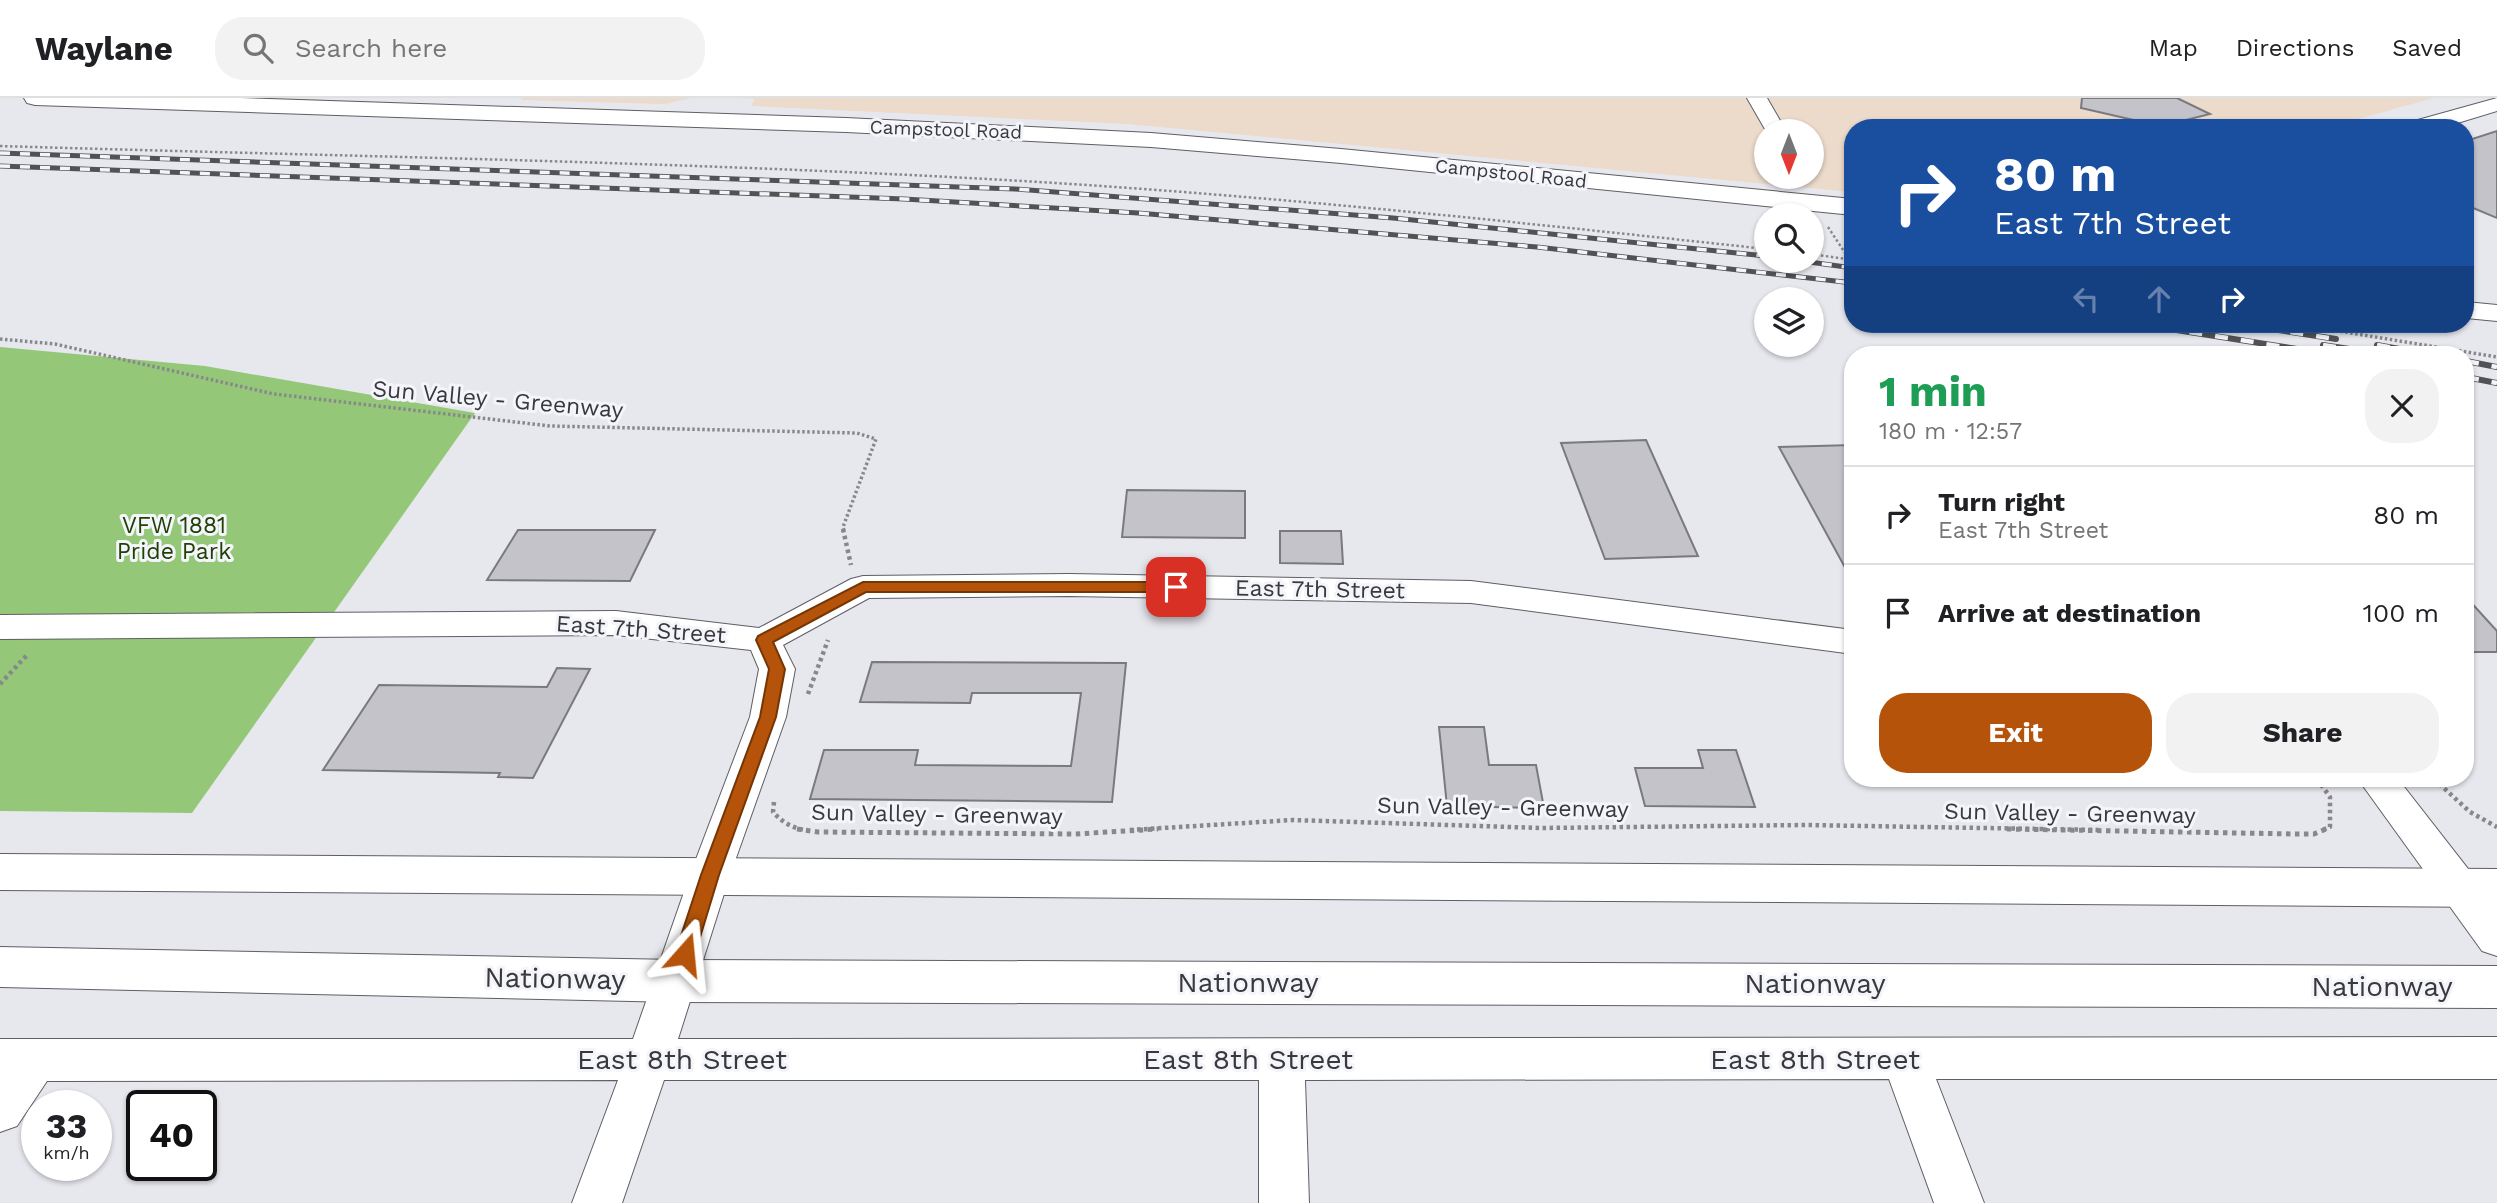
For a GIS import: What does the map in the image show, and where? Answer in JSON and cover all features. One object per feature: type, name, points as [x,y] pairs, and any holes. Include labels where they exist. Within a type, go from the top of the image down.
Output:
[{"type":"main road","name":"Campstool Road","points":[[35,98],[832,124],[1074,135],[1342,156],[1844,205]]},
{"type":"main road","points":[[2446,119],[2497,104]]},
{"type":"main road","points":[[0,872],[2477,888]]},
{"type":"main road","name":"Nationway","points":[[0,967],[676,981],[2497,987]]},
{"type":"street","points":[[1757,98],[1769,119]]},
{"type":"street","points":[[2474,311],[2497,313]]},
{"type":"street","name":"East 7th Street","points":[[0,627],[616,623],[764,640],[863,587],[1069,585],[1471,592],[1844,641]]},
{"type":"street","points":[[597,1203],[676,981],[710,875],[768,717],[777,669],[764,640]]},
{"type":"street","points":[[2383,787],[2477,888],[2497,938]]},
{"type":"street","name":"East 8th Street","points":[[18,1060],[2497,1058]]},
{"type":"street","points":[[1282,1059],[1284,1203]]},
{"type":"street","points":[[1905,1059],[1959,1203]]},
{"type":"street","points":[[0,1110],[18,1060]]},
{"type":"path","points":[[0,146],[988,180],[1233,196],[1520,222],[1754,248]]},
{"type":"path","points":[[1824,256],[1844,259]]},
{"type":"path","points":[[2351,333],[2430,346]]},
{"type":"path","name":"Sun Valley - Greenway","points":[[0,339],[55,344],[274,394],[550,426],[857,433],[876,439],[844,527],[852,571],[804,707]]},
{"type":"path","points":[[2474,353],[2497,357]]},
{"type":"path","name":"Sun Valley - Greenway","points":[[775,795],[773,812],[782,823],[795,829],[818,832],[1075,834],[1293,820],[1528,828],[1805,825],[2314,834],[2330,827],[2330,797],[2323,787]]},
{"type":"path","points":[[2443,787],[2470,812],[2497,827]]},
{"type":"shaded area","points":[[691,98],[664,104],[521,100]]},
{"type":"shaded area","points":[[737,98],[2433,98],[2358,119],[1844,119],[1844,191],[1821,189],[1824,189],[1824,119],[1754,119],[1754,183],[1128,124],[751,106],[755,99]]},
{"type":"green space","name":"VFW 1881 Pride Park","points":[[0,347],[205,366],[475,413],[192,813],[0,811]]},
{"type":"building","points":[[2082,98],[2177,98],[2210,114],[2190,119],[2129,119],[2081,108]]},
{"type":"building","points":[[2497,131],[2497,218],[2474,208],[2474,138]]},
{"type":"building","points":[[1646,440],[1698,556],[1605,559],[1561,443]]},
{"type":"building","points":[[1844,445],[1844,566],[1779,447]]},
{"type":"building","points":[[1127,490],[1245,491],[1245,538],[1122,537]]},
{"type":"building","points":[[518,530],[655,530],[630,581],[487,580]]},
{"type":"building","points":[[1280,531],[1341,531],[1343,564],[1280,563]]},
{"type":"building","points":[[2474,606],[2497,631],[2497,652],[2474,652]]},
{"type":"building","points":[[872,662],[1126,663],[1112,802],[810,799],[824,750],[918,750],[915,765],[1071,766],[1081,693],[972,693],[970,703],[860,702]]},
{"type":"building","points":[[557,668],[590,669],[533,778],[498,777],[500,773],[323,770],[379,685],[547,687]]},
{"type":"building","points":[[1439,727],[1484,727],[1489,765],[1536,765],[1544,808],[1447,806]]},
{"type":"building","points":[[1698,750],[1736,750],[1755,807],[1645,806],[1635,768],[1703,768]]},
{"type":"railway","points":[[0,153],[1015,189],[1393,218],[1754,255]]},
{"type":"railway","points":[[0,166],[904,199],[1138,213],[1537,247],[1844,282]]},
{"type":"railway","points":[[1824,264],[1844,267]]},
{"type":"railway","points":[[2195,333],[2279,346]]},
{"type":"railway","points":[[2297,333],[2336,339]]},
{"type":"railway","points":[[2323,345],[2330,346]]},
{"type":"railway","points":[[2377,345],[2383,346]]},
{"type":"railway","points":[[2474,363],[2497,367]]},
{"type":"railway","points":[[2474,379],[2497,383]]},
{"type":"route","points":[[685,954],[710,875],[768,717],[777,669],[764,640],[863,587],[1176,587]]}]
